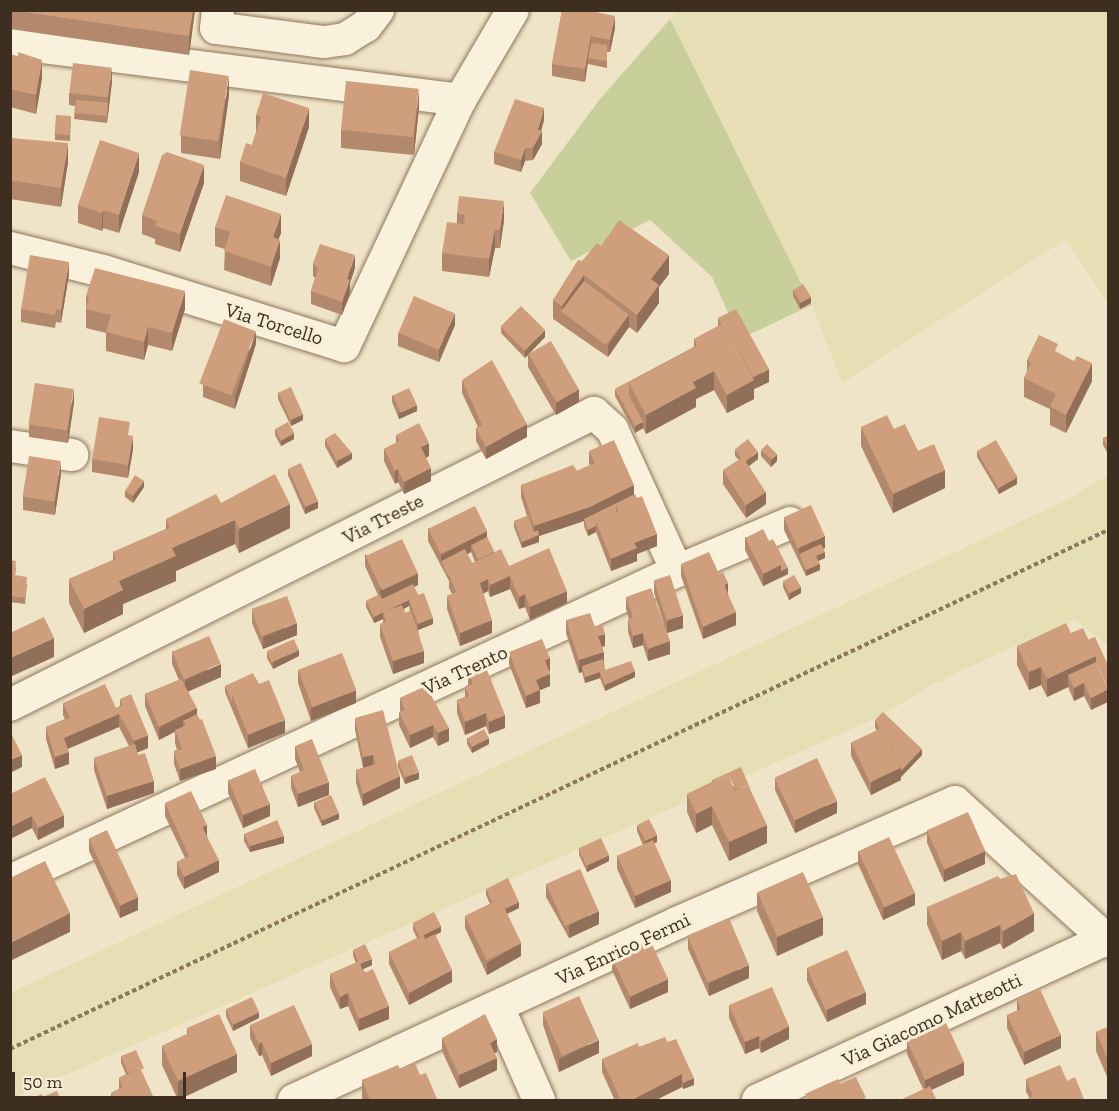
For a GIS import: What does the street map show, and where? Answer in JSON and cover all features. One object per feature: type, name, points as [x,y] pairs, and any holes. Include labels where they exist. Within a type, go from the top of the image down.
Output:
[{"type":"street","points":[[218,10],[216,28],[324,42],[345,39],[366,26],[378,10]]},
{"type":"street","name":"Via Torcello","points":[[10,248],[103,271],[344,346],[460,100],[512,12]]},
{"type":"street","points":[[10,43],[460,100]]},
{"type":"street","name":"Via Treste","points":[[10,705],[594,413],[612,429],[677,571]]},
{"type":"street","points":[[10,446],[72,455]]},
{"type":"street","name":"Via Trento","points":[[10,881],[677,571],[790,523]]},
{"type":"street","name":"Via Enrico Fermi","points":[[294,1101],[955,802],[1107,940]]},
{"type":"street","name":"Via Giacomo Matteotti","points":[[760,1100],[1107,940]]},
{"type":"street","points":[[498,1007],[539,1101]]},
{"type":"path","points":[[10,1049],[1108,530]]},
{"type":"shaded area","points":[[677,10],[1108,11],[1108,304],[1066,239],[842,383],[812,305],[670,19]]},
{"type":"shaded area","points":[[1108,475],[1108,645],[1074,619],[943,679],[943,683],[938,681],[879,717],[11,1099],[10,993],[1069,499]]},
{"type":"green space","points":[[670,19],[812,305],[740,339],[712,277],[650,220],[571,261],[530,193],[600,99]]},
{"type":"building","points":[[10,10],[193,10],[189,36]]},
{"type":"building","points":[[562,10],[586,10],[615,16],[610,40],[591,36],[585,69],[552,64]]},
{"type":"building","points":[[591,43],[607,45],[607,61],[588,58]]},
{"type":"building","points":[[18,52],[42,60],[36,95],[10,89],[10,54],[18,56]]},
{"type":"building","points":[[73,63],[112,68],[108,98],[69,93]]},
{"type":"building","points":[[190,70],[229,76],[218,141],[180,135]]},
{"type":"building","points":[[346,81],[419,89],[413,137],[341,130]]},
{"type":"building","points":[[263,93],[309,108],[286,178],[240,162],[246,143],[252,145],[261,117],[256,115]]},
{"type":"building","points":[[515,99],[544,108],[538,130],[542,131],[533,148],[525,148],[521,160],[494,152]]},
{"type":"building","points":[[76,100],[108,103],[107,116],[75,113]]},
{"type":"building","points":[[56,115],[71,116],[70,135],[55,134]]},
{"type":"building","points":[[11,138],[68,143],[61,188],[10,180]]},
{"type":"building","points":[[100,140],[139,153],[119,215],[103,210],[102,213],[78,205]]},
{"type":"building","points":[[167,152],[204,165],[180,234],[155,226],[157,221],[142,215],[162,155]]},
{"type":"building","points":[[226,195],[281,214],[273,237],[280,240],[271,267],[224,251],[230,232],[215,227]]},
{"type":"building","points":[[459,196],[504,201],[500,230],[495,229],[489,259],[442,253],[447,222],[464,224],[465,214],[457,213]]},
{"type":"building","points":[[619,220],[669,255],[651,279],[659,285],[637,315],[584,275],[562,306],[553,300],[578,260],[582,261],[597,243],[601,246]]},
{"type":"building","points":[[320,244],[355,255],[347,279],[350,280],[342,302],[311,291],[318,269],[313,263]]},
{"type":"building","points":[[30,255],[69,262],[61,310],[56,309],[55,315],[21,309]]},
{"type":"building","points":[[95,268],[185,291],[172,333],[148,327],[144,342],[106,332],[111,315],[86,309],[89,297],[86,296]]},
{"type":"building","points":[[584,281],[629,315],[606,345],[561,311]]},
{"type":"building","points":[[803,284],[811,297],[801,303],[793,290]]},
{"type":"building","points":[[414,296],[455,313],[439,350],[398,333]]},
{"type":"building","points":[[521,306],[545,330],[525,351],[500,327]]},
{"type":"building","points":[[736,309],[769,369],[753,377],[724,323],[721,324],[718,318]]},
{"type":"building","points":[[224,319],[256,331],[231,396],[199,383]]},
{"type":"building","points":[[724,323],[754,380],[727,395],[714,371],[693,382],[696,388],[646,415],[629,383],[697,346],[694,339]]},
{"type":"building","points":[[1039,335],[1058,344],[1055,351],[1074,361],[1077,356],[1092,363],[1066,415],[1050,406],[1056,394],[1024,378],[1031,363],[1027,360]]},
{"type":"building","points":[[551,341],[579,389],[556,402],[528,354]]},
{"type":"building","points":[[672,359],[629,383],[629,395],[643,422],[635,426],[615,389]]},
{"type":"building","points":[[492,360],[527,424],[486,447],[476,428],[482,425],[462,380]]},
{"type":"building","points":[[35,383],[74,389],[67,431],[28,424]]},
{"type":"building","points":[[291,387],[303,414],[290,420],[278,393]]},
{"type":"building","points":[[409,388],[417,405],[401,413],[393,396]]},
{"type":"building","points":[[887,415],[894,429],[905,424],[918,451],[934,444],[945,470],[893,494],[861,427]]},
{"type":"building","points":[[99,417],[130,422],[128,435],[133,436],[128,465],[92,459]]},
{"type":"building","points":[[288,422],[294,433],[281,441],[275,429]]},
{"type":"building","points":[[419,423],[429,443],[421,447],[431,468],[404,482],[398,469],[395,471],[384,449],[399,441],[396,435]]},
{"type":"building","points":[[335,433],[352,453],[337,461],[325,439]]},
{"type":"building","points":[[1108,436],[1108,448],[1103,438]]},
{"type":"building","points":[[748,439],[758,452],[744,462],[735,449]]},
{"type":"building","points":[[614,440],[634,485],[590,507],[534,526],[521,485],[573,465],[577,471],[595,463],[589,451]]},
{"type":"building","points":[[996,440],[1018,477],[998,488],[977,451]]},
{"type":"building","points":[[767,444],[777,454],[771,460],[761,450]]},
{"type":"building","points":[[29,456],[61,461],[54,502],[23,496]]},
{"type":"building","points":[[743,457],[766,492],[746,505],[723,470]]},
{"type":"building","points":[[301,463],[318,501],[305,507],[288,469]]},
{"type":"building","points":[[275,474],[290,504],[239,529],[235,520],[172,548],[176,556],[119,581],[123,590],[84,609],[69,579],[116,559],[113,552],[170,528],[166,519],[216,494],[221,503]]},
{"type":"building","points":[[135,475],[144,481],[133,496],[125,491]]},
{"type":"building","points":[[635,494],[637,498],[616,506],[616,513],[596,521],[596,526],[588,530],[584,519]]},
{"type":"building","points":[[642,496],[657,534],[634,543],[637,548],[611,559],[596,521],[618,512],[616,506]]},
{"type":"building","points":[[811,505],[825,536],[797,548],[784,517]]},
{"type":"building","points":[[475,506],[487,531],[441,554],[428,529]]},
{"type":"building","points":[[528,516],[534,532],[538,530],[539,535],[522,542],[514,521]]},
{"type":"building","points":[[763,529],[781,565],[763,574],[745,538]]},
{"type":"building","points":[[487,537],[494,551],[478,559],[471,545]]},
{"type":"building","points":[[402,539],[418,573],[382,590],[366,556]]},
{"type":"building","points":[[773,539],[788,568],[781,571],[781,565],[769,541]]},
{"type":"building","points":[[821,544],[825,552],[816,556],[820,564],[806,570],[799,554]]},
{"type":"building","points":[[549,548],[567,591],[530,607],[525,594],[519,597],[510,576],[490,585],[488,579],[480,583],[492,620],[460,633],[447,596],[456,592],[449,575],[501,549],[509,566]]},
{"type":"building","points":[[465,549],[472,563],[448,576],[441,561]]},
{"type":"building","points":[[709,552],[719,574],[723,572],[728,583],[724,585],[736,612],[703,627],[681,564]]},
{"type":"building","points":[[10,560],[16,561],[15,575],[27,577],[25,598],[10,596]]},
{"type":"building","points":[[670,575],[683,615],[667,620],[654,580]]},
{"type":"building","points":[[794,575],[801,587],[790,594],[783,582]]},
{"type":"building","points":[[413,584],[418,595],[424,593],[433,618],[418,624],[409,600],[374,617],[366,601],[380,594],[382,599]]},
{"type":"building","points":[[651,588],[670,641],[648,649],[643,633],[633,636],[628,619],[633,617],[626,597]]},
{"type":"building","points":[[287,596],[297,623],[261,636],[251,609]]},
{"type":"building","points":[[402,605],[405,613],[411,611],[424,651],[393,661],[380,624],[386,622],[383,612]]},
{"type":"building","points":[[590,613],[595,627],[602,624],[605,634],[598,636],[604,652],[579,660],[566,620]]},
{"type":"building","points":[[44,617],[54,638],[10,658],[10,633]]},
{"type":"building","points":[[1066,623],[1071,633],[1083,628],[1096,656],[1047,679],[1041,667],[1029,672],[1017,646]]},
{"type":"building","points":[[209,636],[221,664],[184,679],[172,652]]},
{"type":"building","points":[[1095,637],[1108,665],[1108,688],[1088,640]]},
{"type":"building","points":[[294,639],[299,650],[271,662],[267,651]]},
{"type":"building","points":[[542,639],[550,658],[545,660],[550,674],[536,680],[540,690],[526,696],[509,652]]},
{"type":"building","points":[[342,653],[356,690],[312,707],[298,670]]},
{"type":"building","points":[[603,659],[605,670],[631,661],[635,671],[605,685],[600,672],[585,677],[582,666]]},
{"type":"building","points":[[1096,662],[1108,689],[1091,698],[1084,683],[1074,688],[1068,675]]},
{"type":"building","points":[[485,665],[505,715],[489,722],[486,713],[465,722],[457,700],[469,696],[465,687],[473,684],[468,672]]},
{"type":"building","points":[[253,673],[259,684],[232,696],[232,702],[225,686]]},
{"type":"building","points":[[181,679],[197,708],[159,727],[145,694]]},
{"type":"building","points":[[269,680],[285,720],[248,735],[232,695]]},
{"type":"building","points":[[105,684],[116,708],[123,705],[120,699],[131,694],[148,735],[134,741],[119,714],[64,738],[69,752],[55,757],[46,727],[70,718],[63,703]]},
{"type":"building","points":[[426,686],[449,728],[438,733],[433,725],[410,735],[399,712],[405,710],[400,698]]},
{"type":"building","points":[[383,710],[400,776],[363,794],[356,770],[376,764],[373,755],[363,757],[355,718]]},
{"type":"building","points":[[883,712],[922,749],[901,771],[882,728],[880,730],[875,720]]},
{"type":"building","points":[[197,714],[200,720],[187,727],[184,721]]},
{"type":"building","points":[[202,719],[216,756],[180,769],[174,751],[182,749],[175,730]]},
{"type":"building","points":[[882,728],[901,768],[870,782],[851,742]]},
{"type":"building","points":[[484,729],[489,738],[472,747],[467,738]]},
{"type":"building","points":[[10,731],[22,755],[10,760]]},
{"type":"building","points":[[312,739],[329,782],[298,794],[291,776],[304,770],[295,746]]},
{"type":"building","points":[[135,744],[138,755],[145,753],[154,781],[107,796],[94,758]]},
{"type":"building","points":[[412,755],[419,772],[405,777],[398,761]]},
{"type":"building","points":[[817,758],[837,801],[794,820],[774,778]]},
{"type":"building","points":[[741,767],[750,788],[749,789],[748,785],[736,790],[728,775],[713,782],[712,780]]},
{"type":"building","points":[[255,769],[270,804],[243,815],[228,780]]},
{"type":"building","points":[[728,775],[735,791],[748,785],[767,825],[729,842],[712,806],[696,814],[687,794]]},
{"type":"building","points":[[45,777],[64,815],[38,828],[32,816],[10,827],[10,794]]},
{"type":"building","points":[[191,791],[207,825],[202,827],[219,860],[184,877],[177,862],[189,856],[165,803]]},
{"type":"building","points":[[331,795],[339,813],[323,821],[315,802]]},
{"type":"building","points":[[968,812],[985,851],[944,870],[927,830]]},
{"type":"building","points":[[649,819],[657,835],[646,841],[637,825]]},
{"type":"building","points":[[277,820],[284,836],[250,846],[244,834]]},
{"type":"building","points":[[107,830],[138,897],[120,906],[89,838]]},
{"type":"building","points":[[889,837],[915,893],[884,908],[858,851]]},
{"type":"building","points":[[601,838],[609,855],[586,866],[578,849]]},
{"type":"building","points":[[653,840],[671,880],[635,896],[617,856]]},
{"type":"building","points":[[45,861],[70,913],[10,943],[10,878]]},
{"type":"building","points":[[580,869],[599,911],[565,926],[546,884]]},
{"type":"building","points":[[803,872],[823,917],[777,937],[757,892]]},
{"type":"building","points":[[1016,874],[1034,913],[1003,931],[1000,925],[965,941],[961,932],[942,941],[927,907],[998,876],[1000,879]]},
{"type":"building","points":[[508,878],[519,902],[505,909],[500,899],[492,902],[486,889]]},
{"type":"building","points":[[500,899],[521,943],[486,960],[465,916]]},
{"type":"building","points":[[434,912],[441,926],[420,937],[413,923]]},
{"type":"building","points":[[729,918],[749,965],[708,983],[688,936]]},
{"type":"building","points":[[435,934],[452,970],[409,993],[389,952],[424,935],[425,939]]},
{"type":"building","points":[[650,940],[668,979],[630,997],[612,958]]},
{"type":"building","points":[[365,944],[372,959],[360,964],[353,950]]},
{"type":"building","points":[[847,950],[866,992],[826,1010],[807,968]]},
{"type":"building","points":[[359,961],[364,973],[373,969],[389,1006],[359,1019],[348,993],[340,997],[330,974]]},
{"type":"building","points":[[772,987],[789,1026],[761,1041],[759,1036],[745,1042],[729,1005]]},
{"type":"building","points":[[1040,989],[1061,1035],[1024,1052],[1007,1015],[1021,1009],[1017,1000]]},
{"type":"building","points":[[579,996],[599,1040],[562,1056],[542,1012]]},
{"type":"building","points":[[252,997],[259,1012],[233,1025],[226,1009]]},
{"type":"building","points":[[294,1005],[312,1044],[271,1063],[262,1042],[259,1044],[250,1025]]},
{"type":"building","points":[[219,1014],[237,1054],[178,1081],[162,1046],[189,1033],[187,1028]]},
{"type":"building","points":[[485,1014],[497,1039],[490,1043],[497,1058],[459,1075],[442,1038]]},
{"type":"building","points":[[946,1023],[964,1062],[925,1080],[907,1041]]},
{"type":"building","points":[[1108,1027],[1108,1060],[1096,1032]]},
{"type":"building","points":[[665,1037],[682,1074],[630,1101],[621,1101],[602,1059],[638,1043],[639,1047]]},
{"type":"building","points":[[676,1039],[694,1078],[683,1083],[682,1074],[667,1042]]},
{"type":"building","points":[[136,1050],[144,1068],[128,1073],[121,1056]]},
{"type":"building","points":[[415,1063],[420,1075],[426,1073],[438,1101],[370,1101],[362,1080],[398,1065],[400,1069]]},
{"type":"building","points":[[1060,1065],[1067,1081],[1075,1077],[1084,1099],[1081,1101],[1029,1101],[1028,1098],[1033,1096],[1026,1079]]},
{"type":"building","points":[[140,1068],[155,1101],[114,1101],[111,1093],[123,1087],[119,1078]]},
{"type":"building","points":[[856,1077],[866,1098],[860,1101],[808,1101],[805,1094],[838,1079],[840,1084]]},
{"type":"building","points":[[930,1086],[937,1101],[898,1101]]},
{"type":"building","points":[[57,1091],[61,1101],[44,1101],[42,1097]]},
{"type":"building","points":[[42,1094],[44,1101],[24,1101]]}]
